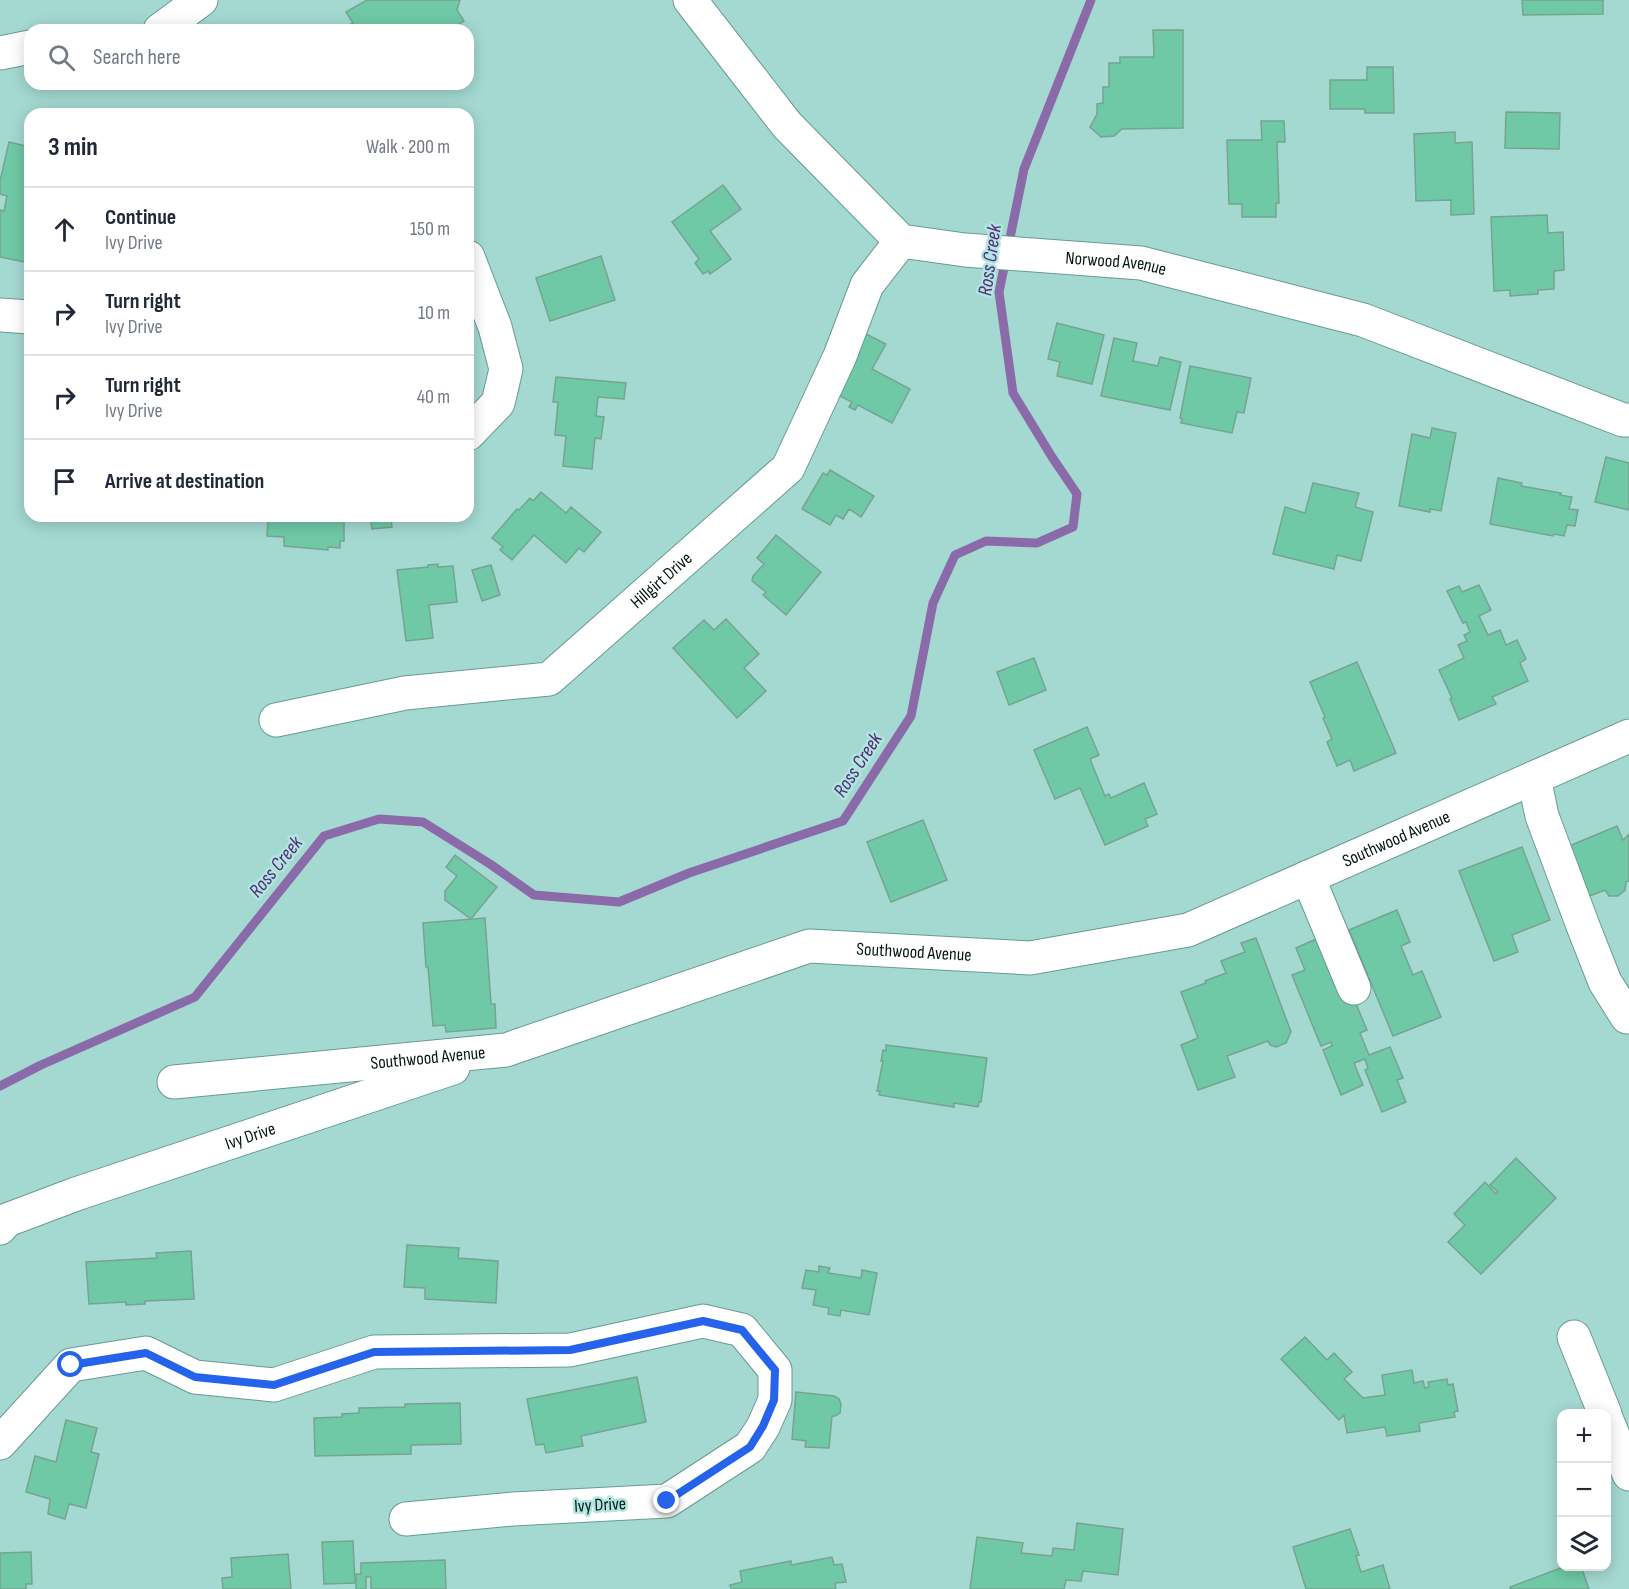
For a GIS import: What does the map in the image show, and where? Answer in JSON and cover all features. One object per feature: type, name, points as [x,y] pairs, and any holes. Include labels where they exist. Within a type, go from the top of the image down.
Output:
[{"type":"street","points":[[168,24],[201,0]]},
{"type":"street","points":[[690,0],[787,125],[902,241]]},
{"type":"street","points":[[0,53],[24,48]]},
{"type":"street","name":"Norwood Avenue","points":[[902,241],[965,250],[1141,262],[1363,320],[1612,416],[1629,420]]},
{"type":"street","name":"Hillgirt Drive","points":[[276,720],[405,693],[549,679],[788,468],[840,356],[867,285],[902,241]]},
{"type":"street","points":[[474,273],[495,327],[506,369],[498,403],[474,428]]},
{"type":"street","points":[[0,315],[24,317]]},
{"type":"street","name":"Southwood Avenue","points":[[174,1082],[506,1050],[809,946],[1030,958],[1188,930],[1629,736]]},
{"type":"street","points":[[1534,778],[1542,816],[1579,916],[1605,982],[1627,1017]]},
{"type":"street","points":[[1308,877],[1354,988]]},
{"type":"street","name":"Ivy Drive","points":[[0,1228],[7,1220],[76,1194],[506,1050]]},
{"type":"street","name":"Ivy Drive","points":[[0,1443],[71,1365],[146,1353],[195,1377],[274,1385],[374,1352],[570,1350],[703,1321],[742,1330],[775,1370],[774,1400],[763,1426],[750,1447],[667,1501],[513,1509],[406,1519]]},
{"type":"street","points":[[1574,1337],[1603,1409]]},
{"type":"street","points":[[1611,1430],[1629,1474]]},
{"type":"building","points":[[367,0],[460,0],[457,10],[464,21],[459,24],[351,24],[353,23],[346,12]]},
{"type":"building","points":[[1522,0],[1603,0],[1603,14],[1523,15]]},
{"type":"building","points":[[1153,30],[1183,30],[1183,128],[1122,129],[1114,136],[1101,137],[1090,127],[1097,114],[1097,104],[1103,103],[1103,87],[1109,87],[1109,63],[1120,63],[1120,57],[1154,57]]},
{"type":"building","points":[[1367,67],[1393,67],[1394,113],[1365,113],[1365,109],[1330,109],[1330,80],[1367,80]]},
{"type":"building","points":[[1506,112],[1560,113],[1559,149],[1505,148]]},
{"type":"building","points":[[1261,121],[1284,121],[1285,142],[1277,142],[1279,203],[1276,203],[1276,217],[1242,217],[1242,204],[1229,204],[1227,140],[1262,140]]},
{"type":"building","points":[[1455,132],[1455,143],[1472,142],[1474,214],[1451,215],[1451,200],[1416,201],[1414,134]]},
{"type":"building","points":[[9,142],[24,146],[24,262],[0,257],[0,210],[4,211],[7,196],[0,194],[0,181]]},
{"type":"building","points":[[723,185],[741,209],[710,231],[731,259],[710,274],[708,271],[703,274],[695,263],[699,259],[672,222]]},
{"type":"building","points":[[1547,215],[1548,233],[1563,232],[1564,270],[1554,271],[1554,289],[1538,290],[1538,294],[1510,296],[1510,290],[1494,291],[1491,217]]},
{"type":"building","points":[[601,256],[615,300],[550,321],[536,278]]},
{"type":"building","points":[[1057,323],[1104,335],[1092,384],[1057,376],[1060,362],[1048,359]]},
{"type":"building","points":[[860,331],[886,344],[872,369],[910,389],[892,423],[858,405],[855,410],[849,407],[852,402],[828,390]]},
{"type":"building","points":[[1114,338],[1137,343],[1133,361],[1158,366],[1160,357],[1181,362],[1170,410],[1101,396]]},
{"type":"building","points":[[1190,366],[1251,378],[1244,413],[1237,412],[1232,433],[1181,423]]},
{"type":"building","points":[[556,377],[626,383],[624,399],[598,397],[596,416],[604,417],[601,439],[595,438],[592,469],[563,466],[566,436],[555,435],[558,402],[553,402]]},
{"type":"building","points":[[1432,428],[1456,433],[1441,511],[1430,509],[1430,512],[1399,506],[1412,434],[1430,438]]},
{"type":"building","points":[[1606,457],[1629,463],[1629,510],[1595,502]]},
{"type":"building","points":[[830,470],[874,496],[861,517],[849,509],[843,519],[836,515],[830,525],[802,509],[823,473],[827,475]]},
{"type":"building","points":[[1498,478],[1522,483],[1521,486],[1572,497],[1569,509],[1578,510],[1575,526],[1567,525],[1564,536],[1554,534],[1553,536],[1490,524]]},
{"type":"building","points":[[1313,483],[1359,493],[1355,507],[1373,512],[1361,561],[1337,555],[1334,569],[1273,554],[1285,507],[1305,513]]},
{"type":"building","points":[[541,492],[566,513],[571,507],[601,532],[584,552],[579,548],[566,563],[534,535],[512,560],[500,550],[503,547],[492,538],[517,509],[519,510],[530,498],[533,501]]},
{"type":"building","points":[[268,522],[344,522],[344,541],[340,541],[340,548],[328,547],[328,550],[284,546],[284,537],[267,536]]},
{"type":"building","points":[[371,522],[392,522],[392,527],[372,529]]},
{"type":"building","points":[[776,535],[821,572],[786,615],[763,595],[766,592],[752,581],[753,576],[764,564],[757,558]]},
{"type":"building","points":[[438,564],[438,567],[453,566],[457,602],[429,605],[433,638],[406,641],[397,570]]},
{"type":"building","points":[[491,565],[500,595],[482,601],[472,570]]},
{"type":"building","points":[[1479,585],[1491,610],[1479,616],[1488,635],[1500,630],[1506,645],[1517,640],[1526,659],[1520,663],[1528,681],[1492,697],[1496,704],[1459,720],[1439,670],[1464,658],[1458,645],[1467,641],[1464,635],[1470,632],[1447,591],[1459,586],[1462,592]]},
{"type":"building","points":[[726,619],[759,654],[744,668],[766,691],[737,718],[673,648],[704,620],[714,630]]},
{"type":"building","points":[[1034,658],[1046,690],[1009,705],[997,672]]},
{"type":"building","points":[[1357,662],[1396,753],[1354,771],[1350,760],[1337,766],[1327,742],[1332,739],[1323,718],[1325,717],[1310,682]]},
{"type":"building","points":[[1087,727],[1099,755],[1090,759],[1105,796],[1109,794],[1111,798],[1144,783],[1157,814],[1145,819],[1148,826],[1105,845],[1080,788],[1055,799],[1034,750]]},
{"type":"building","points":[[923,820],[947,880],[891,902],[867,842]]},
{"type":"building","points":[[1617,826],[1623,840],[1629,834],[1629,881],[1626,882],[1625,890],[1618,896],[1609,896],[1605,890],[1587,897],[1567,847]]},
{"type":"building","points":[[1522,847],[1550,920],[1512,935],[1518,952],[1494,961],[1459,871]]},
{"type":"building","points":[[455,855],[497,887],[471,919],[445,900],[445,891],[457,876],[446,867]]},
{"type":"building","points":[[1397,910],[1410,942],[1401,946],[1413,975],[1422,971],[1441,1017],[1393,1036],[1349,930]]},
{"type":"building","points":[[485,918],[491,1004],[495,1004],[496,1028],[446,1032],[445,1025],[433,1026],[423,923]]},
{"type":"building","points":[[1325,935],[1367,1030],[1360,1033],[1369,1055],[1390,1047],[1403,1078],[1397,1080],[1406,1102],[1382,1112],[1365,1070],[1368,1068],[1365,1059],[1354,1063],[1363,1085],[1341,1095],[1323,1050],[1332,1046],[1331,1042],[1321,1046],[1292,975],[1305,970],[1296,948]]},
{"type":"building","points":[[1256,938],[1291,1032],[1286,1043],[1276,1047],[1270,1045],[1268,1041],[1227,1056],[1235,1077],[1198,1090],[1181,1045],[1198,1038],[1181,992],[1226,973],[1221,961],[1245,952],[1241,943]]},
{"type":"building","points":[[886,1045],[987,1058],[981,1102],[978,1107],[954,1103],[954,1107],[879,1095],[880,1091],[877,1091],[883,1061],[881,1061]]},
{"type":"building","points":[[1516,1158],[1556,1198],[1481,1274],[1448,1242],[1465,1225],[1454,1214],[1485,1182],[1496,1194],[1498,1192],[1490,1185]]},
{"type":"building","points":[[407,1245],[459,1248],[458,1258],[498,1261],[496,1303],[425,1299],[425,1288],[404,1287]]},
{"type":"building","points":[[191,1251],[194,1299],[145,1301],[145,1304],[126,1305],[126,1302],[89,1304],[86,1262],[157,1258],[156,1253]]},
{"type":"building","points":[[819,1266],[830,1268],[828,1273],[861,1278],[862,1270],[877,1273],[869,1315],[841,1310],[840,1316],[828,1314],[829,1308],[813,1305],[816,1290],[802,1288],[806,1270],[819,1272]]},
{"type":"building","points":[[1305,1337],[1327,1360],[1334,1353],[1352,1372],[1344,1379],[1363,1398],[1385,1395],[1382,1375],[1412,1370],[1414,1383],[1423,1381],[1425,1388],[1429,1387],[1428,1382],[1447,1379],[1448,1385],[1453,1384],[1458,1411],[1454,1412],[1455,1417],[1419,1423],[1420,1431],[1387,1436],[1385,1427],[1347,1433],[1344,1415],[1339,1420],[1281,1359]]},
{"type":"building","points":[[637,1377],[646,1422],[581,1436],[583,1446],[546,1453],[544,1444],[536,1445],[527,1399]]},
{"type":"building","points":[[796,1392],[834,1396],[839,1399],[840,1413],[832,1416],[829,1448],[805,1447],[806,1441],[792,1439]]},
{"type":"building","points":[[460,1403],[461,1444],[411,1445],[411,1454],[315,1456],[314,1418],[342,1417],[342,1414],[359,1413],[359,1408]]},
{"type":"building","points":[[66,1420],[97,1428],[91,1452],[99,1454],[86,1508],[69,1504],[65,1519],[48,1514],[50,1499],[26,1492],[35,1456],[56,1462]]},
{"type":"building","points":[[1077,1523],[1123,1529],[1118,1575],[1083,1571],[1081,1581],[1066,1580],[1064,1589],[970,1589],[977,1537],[1023,1543],[1021,1553],[1052,1556],[1053,1548],[1074,1550]]},
{"type":"building","points":[[1350,1529],[1359,1555],[1356,1556],[1361,1572],[1383,1565],[1390,1589],[1306,1589],[1293,1547]]},
{"type":"building","points":[[353,1541],[355,1583],[324,1584],[322,1542]]},
{"type":"building","points":[[31,1552],[32,1584],[26,1584],[26,1589],[0,1589],[0,1553]]},
{"type":"building","points":[[288,1554],[291,1589],[223,1589],[222,1578],[232,1577],[231,1558]]},
{"type":"building","points":[[832,1557],[834,1565],[842,1564],[846,1582],[835,1583],[836,1589],[731,1589],[730,1585],[742,1582],[740,1571],[791,1561],[791,1565]]},
{"type":"building","points":[[445,1560],[446,1589],[371,1589],[371,1577],[366,1577],[366,1589],[356,1589],[356,1574],[361,1574],[361,1563]]},
{"type":"building","points":[[1557,1569],[1583,1571],[1589,1589],[1510,1589],[1510,1587]]},
{"type":"waterway","name":"Ross Creek","points":[[0,1086],[41,1065],[195,997],[324,836],[379,819],[423,822],[534,895],[619,902],[689,873],[843,821],[911,716],[933,603],[955,555],[986,541],[1037,543],[1073,527],[1077,494],[1013,393],[999,292],[1024,169],[1091,0]]},
{"type":"route","points":[[71,1365],[146,1353],[195,1377],[274,1385],[374,1352],[570,1350],[703,1321],[742,1330],[775,1370],[774,1400],[763,1426],[750,1447],[667,1501]]}]
